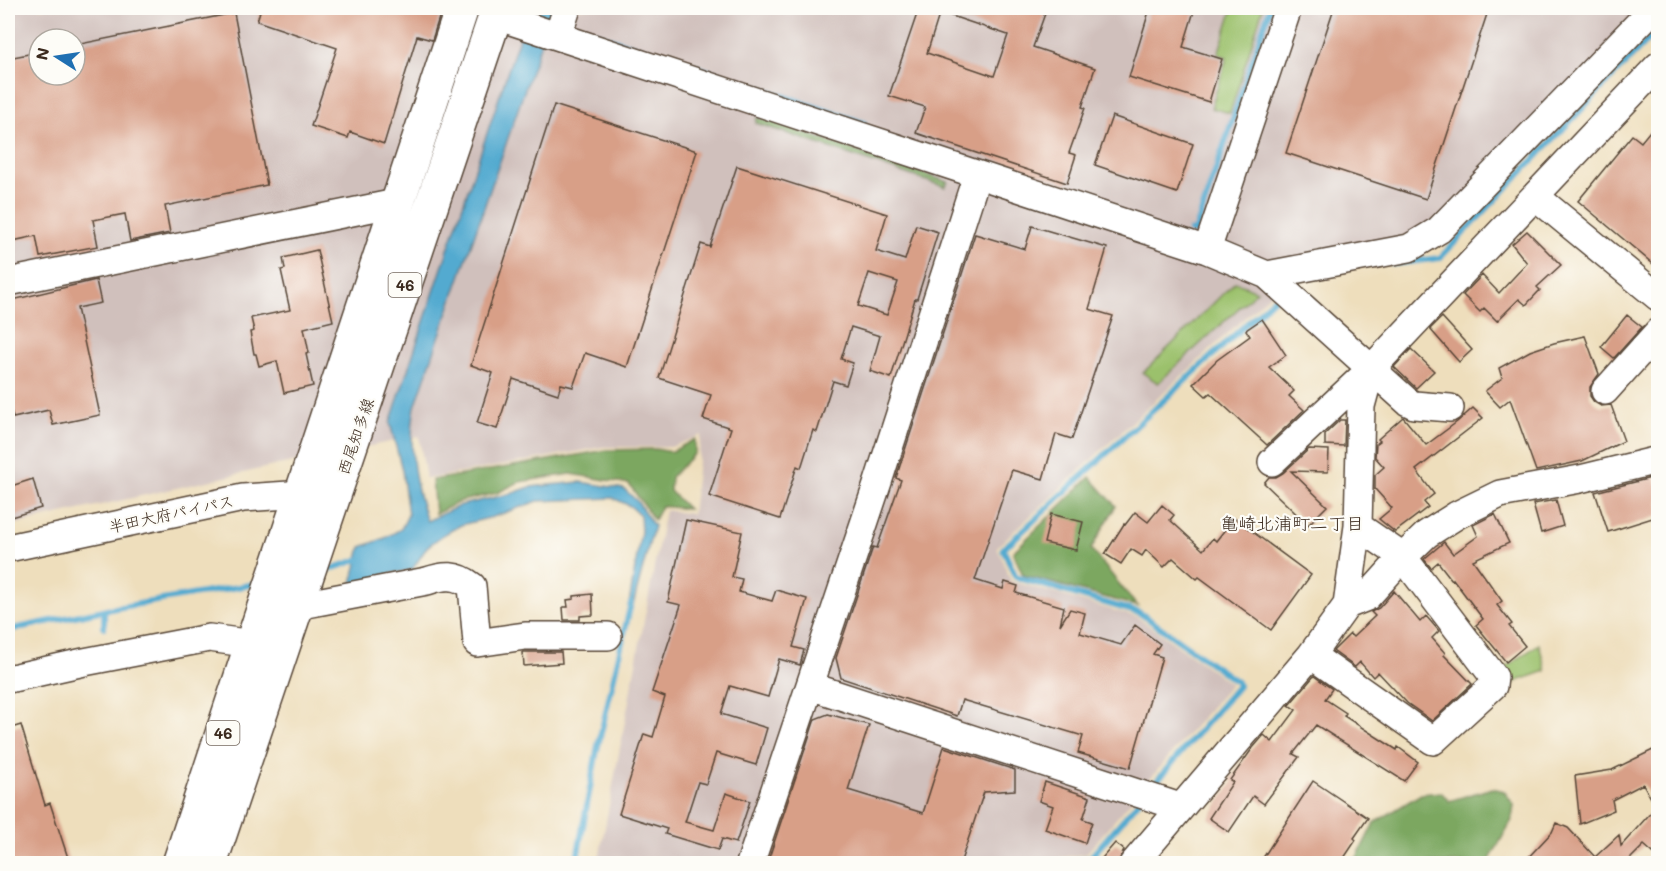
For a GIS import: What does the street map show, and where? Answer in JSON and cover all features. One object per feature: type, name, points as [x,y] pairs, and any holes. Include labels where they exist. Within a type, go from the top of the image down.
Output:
[{"type":"main road","name":"西尾知多線","points":[[210,864],[290,586],[300,494],[462,8]]},
{"type":"main road","name":"西尾知多線","points":[[179,864],[253,644],[290,586],[336,493],[502,15]]},
{"type":"street","points":[[552,34],[567,8]]},
{"type":"street","points":[[1207,250],[1288,8]]},
{"type":"street","points":[[1278,285],[1408,248],[1439,230],[1654,8]]},
{"type":"street","points":[[502,15],[552,34],[1207,250],[1278,285],[1414,405],[1449,408]]},
{"type":"street","points":[[1272,462],[1371,369],[1659,66]]},
{"type":"street","points":[[750,864],[882,471],[977,175]]},
{"type":"street","points":[[1535,196],[1659,297]]},
{"type":"street","points":[[8,282],[396,204]]},
{"type":"street","points":[[1605,391],[1659,332]]},
{"type":"street","points":[[1132,864],[1311,655],[1347,605],[1358,526],[1362,406],[1371,369]]},
{"type":"street","points":[[1347,605],[1367,597],[1427,534],[1457,515],[1500,494],[1580,479],[1659,460]]},
{"type":"street","name":"半田大府パイパス","points":[[8,548],[243,498],[336,493]]},
{"type":"street","points":[[1311,655],[1433,741],[1493,686],[1494,677],[1403,557],[1358,526]]},
{"type":"street","points":[[290,586],[427,581],[453,576],[462,578],[471,586],[477,643],[525,636],[608,636]]},
{"type":"street","points":[[8,679],[84,662],[209,639],[253,644]]},
{"type":"street","points":[[810,687],[1180,807]]},
{"type":"shaded area","points":[[8,8],[1658,8],[1425,253],[1292,274],[997,547],[1011,581],[1137,617],[1231,684],[1086,854],[1059,858],[1054,864],[598,864],[665,510],[692,514],[701,435],[671,447],[603,447],[426,479],[419,436],[278,465],[8,526]]},
{"type":"green space","points":[[1233,8],[1263,8],[1230,113],[1211,108],[1227,57],[1218,54]]},
{"type":"green space","points":[[757,117],[948,182],[945,187],[756,123]]},
{"type":"green space","points":[[1235,282],[1257,291],[1158,383],[1143,373]]},
{"type":"green space","points":[[695,439],[695,453],[671,477],[670,491],[688,509],[661,506],[654,520],[629,484],[571,474],[519,482],[497,493],[461,501],[435,514],[432,480],[607,450],[656,449],[671,452]]},
{"type":"green space","points":[[1090,477],[1116,506],[1091,549],[1137,606],[1023,575],[1013,552]]},
{"type":"green space","points":[[1539,644],[1546,671],[1509,684],[1501,671]]},
{"type":"green space","points":[[1492,788],[1504,791],[1514,805],[1512,820],[1488,863],[1354,863],[1374,823],[1421,794],[1441,792],[1449,801]]},
{"type":"water","points":[[529,8],[553,8],[415,407],[412,450],[416,479],[427,521],[461,505],[530,487],[580,482],[624,489],[637,501],[654,526],[632,609],[628,610],[641,531],[640,515],[630,506],[613,498],[538,501],[493,517],[461,525],[427,547],[412,570],[382,575],[351,587],[361,547],[401,529],[408,515],[402,470],[390,423]]},
{"type":"building","points":[[261,8],[442,8],[432,40],[417,36],[384,144],[350,132],[348,138],[311,126],[337,48],[257,21]]},
{"type":"building","points":[[919,8],[1047,8],[1033,47],[1095,68],[1082,107],[1085,108],[1069,153],[1076,155],[1067,183],[916,133],[925,107],[889,96]],"holes":[[[940,12],[1008,35],[994,76],[927,53]]]},
{"type":"building","points":[[1150,8],[1195,8],[1183,47],[1222,59],[1209,102],[1129,77]]},
{"type":"building","points":[[1334,8],[1489,8],[1426,199],[1286,153]]},
{"type":"building","points":[[234,13],[267,185],[165,206],[170,233],[130,241],[125,214],[93,220],[98,246],[40,257],[36,236],[8,242],[8,58],[27,54],[27,87],[87,87],[87,43]]},
{"type":"building","points":[[554,105],[697,151],[627,367],[585,353],[573,387],[561,384],[558,394],[513,379],[497,429],[477,423],[493,373],[471,365]]},
{"type":"building","points":[[1112,116],[1193,144],[1177,193],[1095,165]]},
{"type":"building","points":[[1659,120],[1659,269],[1578,201],[1632,135],[1641,142]]},
{"type":"building","points":[[737,166],[887,214],[876,251],[905,260],[916,225],[938,232],[891,378],[870,371],[880,336],[851,327],[841,359],[853,363],[846,385],[833,381],[817,432],[813,430],[801,468],[797,466],[780,519],[709,496],[731,428],[703,419],[711,395],[659,378],[701,244],[710,247]],"holes":[[[869,273],[898,282],[887,315],[858,306]]]},
{"type":"building","points":[[1032,226],[1107,248],[1089,309],[1113,316],[1072,439],[1056,434],[1043,479],[1012,470],[975,580],[1003,589],[1005,582],[1018,586],[1016,593],[1064,607],[1060,625],[1070,609],[1085,613],[1080,633],[1121,645],[1135,625],[1160,644],[1153,654],[1162,657],[1130,768],[1078,753],[1083,736],[962,700],[957,716],[841,678],[836,658],[873,547],[877,548],[901,480],[896,478],[975,234],[1025,249]]},
{"type":"building","points":[[1527,231],[1561,265],[1537,287],[1540,290],[1526,305],[1519,299],[1497,321],[1484,308],[1480,312],[1463,295],[1482,275],[1499,293],[1527,263],[1512,244]]},
{"type":"building","points":[[317,250],[333,321],[304,328],[309,353],[306,354],[313,386],[284,393],[277,361],[259,366],[250,332],[254,331],[251,318],[290,310],[281,270],[285,269],[283,258]]},
{"type":"building","points":[[96,280],[101,303],[77,308],[100,415],[53,425],[49,410],[13,418],[8,397],[8,301]]},
{"type":"building","points":[[1627,315],[1642,327],[1614,358],[1601,347]]},
{"type":"building","points":[[1442,317],[1472,350],[1459,362],[1430,329]]},
{"type":"building","points":[[1262,319],[1286,355],[1269,367],[1294,391],[1289,396],[1304,410],[1267,445],[1210,393],[1206,396],[1193,384],[1217,360],[1250,336],[1246,330]]},
{"type":"building","points":[[1585,336],[1599,374],[1590,387],[1590,396],[1601,406],[1611,405],[1624,441],[1582,461],[1536,471],[1510,399],[1500,407],[1485,391],[1502,378],[1499,368],[1530,351]]},
{"type":"building","points":[[1411,349],[1434,371],[1416,388],[1394,367]]},
{"type":"building","points":[[1473,408],[1483,418],[1416,470],[1434,494],[1424,502],[1428,507],[1395,532],[1379,519],[1392,508],[1375,489],[1375,475],[1384,467],[1375,457],[1376,444],[1380,441],[1378,439],[1403,417],[1426,445]]},
{"type":"building","points":[[1340,420],[1345,420],[1344,446],[1325,445],[1325,434]]},
{"type":"building","points":[[1309,449],[1329,450],[1328,472],[1291,471],[1327,506],[1308,525],[1264,483],[1269,477],[1276,477],[1283,473]]},
{"type":"building","points":[[1655,477],[1659,487],[1659,516],[1608,532],[1595,492]]},
{"type":"building","points":[[33,479],[41,508],[8,518],[8,487]]},
{"type":"building","points":[[1556,500],[1563,526],[1541,533],[1533,504]]},
{"type":"building","points":[[1162,505],[1174,515],[1170,520],[1203,550],[1213,538],[1216,541],[1234,518],[1311,575],[1271,630],[1199,577],[1197,579],[1173,558],[1164,567],[1146,550],[1142,556],[1131,549],[1121,564],[1105,554],[1124,524],[1135,512],[1148,522]]},
{"type":"building","points":[[1051,514],[1083,522],[1076,550],[1044,543]]},
{"type":"building","points":[[1495,514],[1509,543],[1473,560],[1502,601],[1497,605],[1512,624],[1509,626],[1525,646],[1506,662],[1476,625],[1483,619],[1453,579],[1438,562],[1431,568],[1424,559],[1444,542],[1453,554],[1478,536],[1473,525]]},
{"type":"building","points":[[686,520],[742,532],[732,577],[742,579],[739,592],[772,601],[776,590],[807,599],[793,647],[804,650],[800,665],[779,659],[768,697],[730,686],[721,714],[767,728],[756,765],[716,753],[706,784],[698,782],[685,822],[714,830],[726,793],[750,801],[736,843],[722,839],[718,850],[665,834],[667,829],[619,814],[644,734],[653,737],[665,697],[652,692],[681,605],[668,602]]},
{"type":"building","points":[[1394,591],[1420,622],[1426,616],[1439,631],[1432,638],[1445,653],[1444,655],[1472,684],[1432,721],[1407,703],[1378,672],[1373,677],[1360,662],[1355,667],[1333,651],[1350,634],[1353,637],[1375,616],[1371,612],[1379,608]]},
{"type":"building","points":[[592,594],[593,615],[580,616],[580,620],[564,620],[563,607],[568,607],[567,600],[574,599],[574,596]]},
{"type":"building","points":[[523,652],[561,652],[562,663],[524,666]]},
{"type":"building","points":[[1314,676],[1332,689],[1325,699],[1346,713],[1344,716],[1397,750],[1398,747],[1418,762],[1404,781],[1316,725],[1293,754],[1299,757],[1264,804],[1253,796],[1229,832],[1209,818],[1233,782],[1230,780],[1252,749],[1264,735],[1272,742],[1296,710],[1289,705]]},
{"type":"building","points":[[828,714],[869,725],[848,790],[923,813],[944,747],[1015,770],[1015,790],[984,792],[960,864],[767,864],[815,719]]},
{"type":"building","points":[[21,725],[45,805],[50,803],[70,864],[12,864],[8,851],[8,729]]},
{"type":"building","points":[[1659,747],[1659,858],[1644,845],[1625,864],[1522,864],[1552,832],[1556,823],[1568,828],[1595,857],[1619,835],[1621,846],[1656,807],[1643,784],[1612,800],[1614,810],[1580,824],[1575,776],[1612,770]]},
{"type":"building","points":[[1313,781],[1368,818],[1354,838],[1356,840],[1340,864],[1259,864]]},
{"type":"building","points":[[1045,782],[1090,797],[1083,819],[1092,822],[1085,843],[1045,829],[1053,806],[1039,801]]},
{"type":"building","points":[[1115,843],[1124,850],[1118,864],[1097,864]]},
{"type":"waterway","points":[[1190,231],[1195,232],[1270,8]]},
{"type":"waterway","points":[[569,25],[864,123]]},
{"type":"waterway","points":[[1393,264],[1440,258],[1658,29]]},
{"type":"waterway","points":[[1149,790],[1238,686],[1237,682],[1140,613],[1016,577],[1003,549],[1279,294]]},
{"type":"waterway","points":[[319,573],[363,558]]},
{"type":"waterway","points":[[8,630],[104,610],[261,583]]},
{"type":"waterway","points":[[576,864],[597,750],[631,603]]},
{"type":"waterway","points":[[104,610],[104,627]]},
{"type":"waterway","points":[[1060,864],[1090,858],[1140,800]]},
{"type":"district","name":"亀崎北浦町二丁目","points":[[1292,523]]}]
